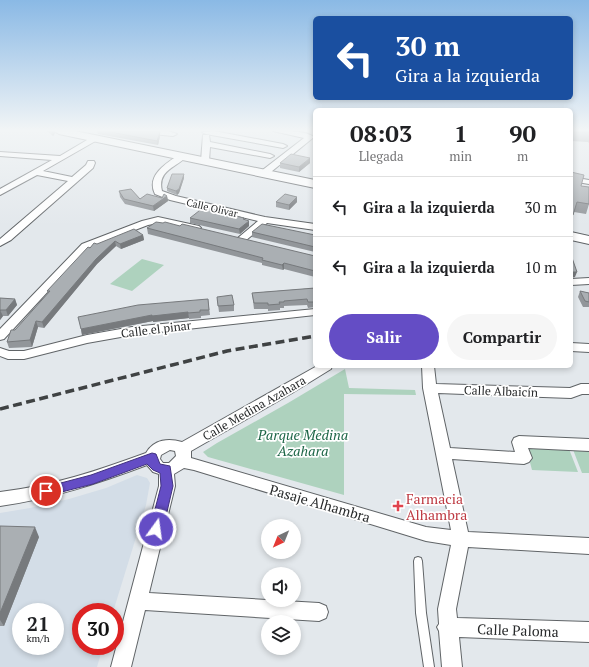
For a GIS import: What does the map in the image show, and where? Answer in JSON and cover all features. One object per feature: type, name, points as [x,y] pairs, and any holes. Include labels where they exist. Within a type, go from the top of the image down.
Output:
[{"type":"main road","points":[[209,162],[313,184]]},
{"type":"main road","points":[[573,236],[589,240]]},
{"type":"street","points":[[0,192],[53,162]]},
{"type":"street","name":"Calle Olivar","points":[[174,162],[163,169],[157,181],[156,186],[158,192],[173,198],[265,220],[313,227]]},
{"type":"street","points":[[263,174],[276,162]]},
{"type":"street","points":[[3,245],[8,238],[90,166],[90,163]]},
{"type":"street","points":[[36,172],[73,180]]},
{"type":"street","points":[[573,179],[589,182]]},
{"type":"street","points":[[0,336],[85,246],[145,223],[158,220],[207,230]]},
{"type":"street","points":[[257,243],[239,238],[265,220]]},
{"type":"street","points":[[573,282],[589,282]]},
{"type":"street","name":"Calle el pinar","points":[[0,352],[8,355],[24,355],[87,338],[132,331],[313,312]]},
{"type":"street","points":[[573,347],[589,348]]},
{"type":"street","name":"Calle Medina Azahara","points":[[176,460],[323,368]]},
{"type":"street","points":[[428,368],[430,388],[461,539],[446,609],[452,667]]},
{"type":"street","name":"Calle Albaicín","points":[[430,388],[571,393],[581,389],[589,389]]},
{"type":"street","points":[[444,453],[524,458],[519,442],[589,445]]},
{"type":"street","name":"Pasaje Alhambra","points":[[152,457],[156,450],[165,445],[175,445],[176,460],[194,464],[230,477],[426,534],[461,539],[589,546]]},
{"type":"street","points":[[0,499],[31,495],[93,479],[152,457],[152,461],[157,467],[176,460]]},
{"type":"street","points":[[121,667],[167,486],[176,460]]},
{"type":"street","points":[[138,600],[319,612]]},
{"type":"street","name":"Calle Paloma","points":[[447,627],[589,632]]},
{"type":"lane","points":[[418,561],[421,613],[429,667]]},
{"type":"shaded area","points":[[137,475],[147,478],[150,483],[146,505],[116,603],[72,603],[72,655],[100,655],[97,667],[0,667],[0,513],[69,499],[106,488]]},
{"type":"green space","points":[[142,259],[164,265],[132,291],[110,284]]},
{"type":"green space","name":"Parque Medina Azahara","points":[[345,369],[349,388],[415,390],[416,395],[344,394],[344,495],[208,457],[203,452],[217,443]]},
{"type":"green space","points":[[526,447],[569,449],[578,472],[532,470]]},
{"type":"green space","points":[[572,447],[589,448],[589,473],[582,473]]},
{"type":"building","points":[[281,162],[305,162],[299,167],[280,163]]},
{"type":"building","points":[[573,172],[584,175],[581,186],[589,187],[589,204],[577,202],[573,215]]},
{"type":"building","points":[[172,174],[184,174],[179,189],[176,191],[167,188]]},
{"type":"building","points":[[131,189],[140,199],[147,194],[162,198],[164,194],[167,196],[153,206],[124,199],[119,191]]},
{"type":"building","points":[[285,194],[297,197],[289,205],[276,202]]},
{"type":"building","points":[[204,207],[230,213],[228,214],[244,218],[243,219],[249,221],[239,229],[190,218]]},
{"type":"building","points":[[156,222],[165,222],[180,226],[182,224],[313,256],[313,270],[284,263],[282,265],[262,260],[263,258],[147,228]]},
{"type":"building","points":[[262,224],[313,235],[313,247],[252,232]]},
{"type":"building","points":[[134,229],[143,235],[120,244],[115,241],[96,259],[42,322],[36,321],[30,340],[7,342],[11,330],[15,330],[50,291],[47,291],[88,247],[90,248],[94,243],[97,244]]},
{"type":"building","points":[[573,261],[577,272],[573,272]]},
{"type":"building","points":[[313,288],[313,302],[308,302],[307,299],[284,301],[279,302],[280,304],[268,305],[268,303],[254,303],[252,293]]},
{"type":"building","points":[[580,291],[589,293],[589,302],[585,301]]},
{"type":"building","points":[[232,295],[234,305],[218,306],[217,297]]},
{"type":"building","points":[[0,298],[15,299],[6,310],[0,310]]},
{"type":"building","points":[[208,299],[209,310],[200,310],[200,312],[152,315],[81,329],[78,317],[138,305]]},
{"type":"building","points":[[0,526],[35,527],[0,613]]},
{"type":"railway","points":[[0,409],[227,351],[313,336]]},
{"type":"place","name":"Farmacia Alhambra","points":[[398,506]]},
{"type":"route","points":[[46,491],[93,479],[152,457],[152,461],[157,467],[166,470],[167,486],[156,529]]}]
